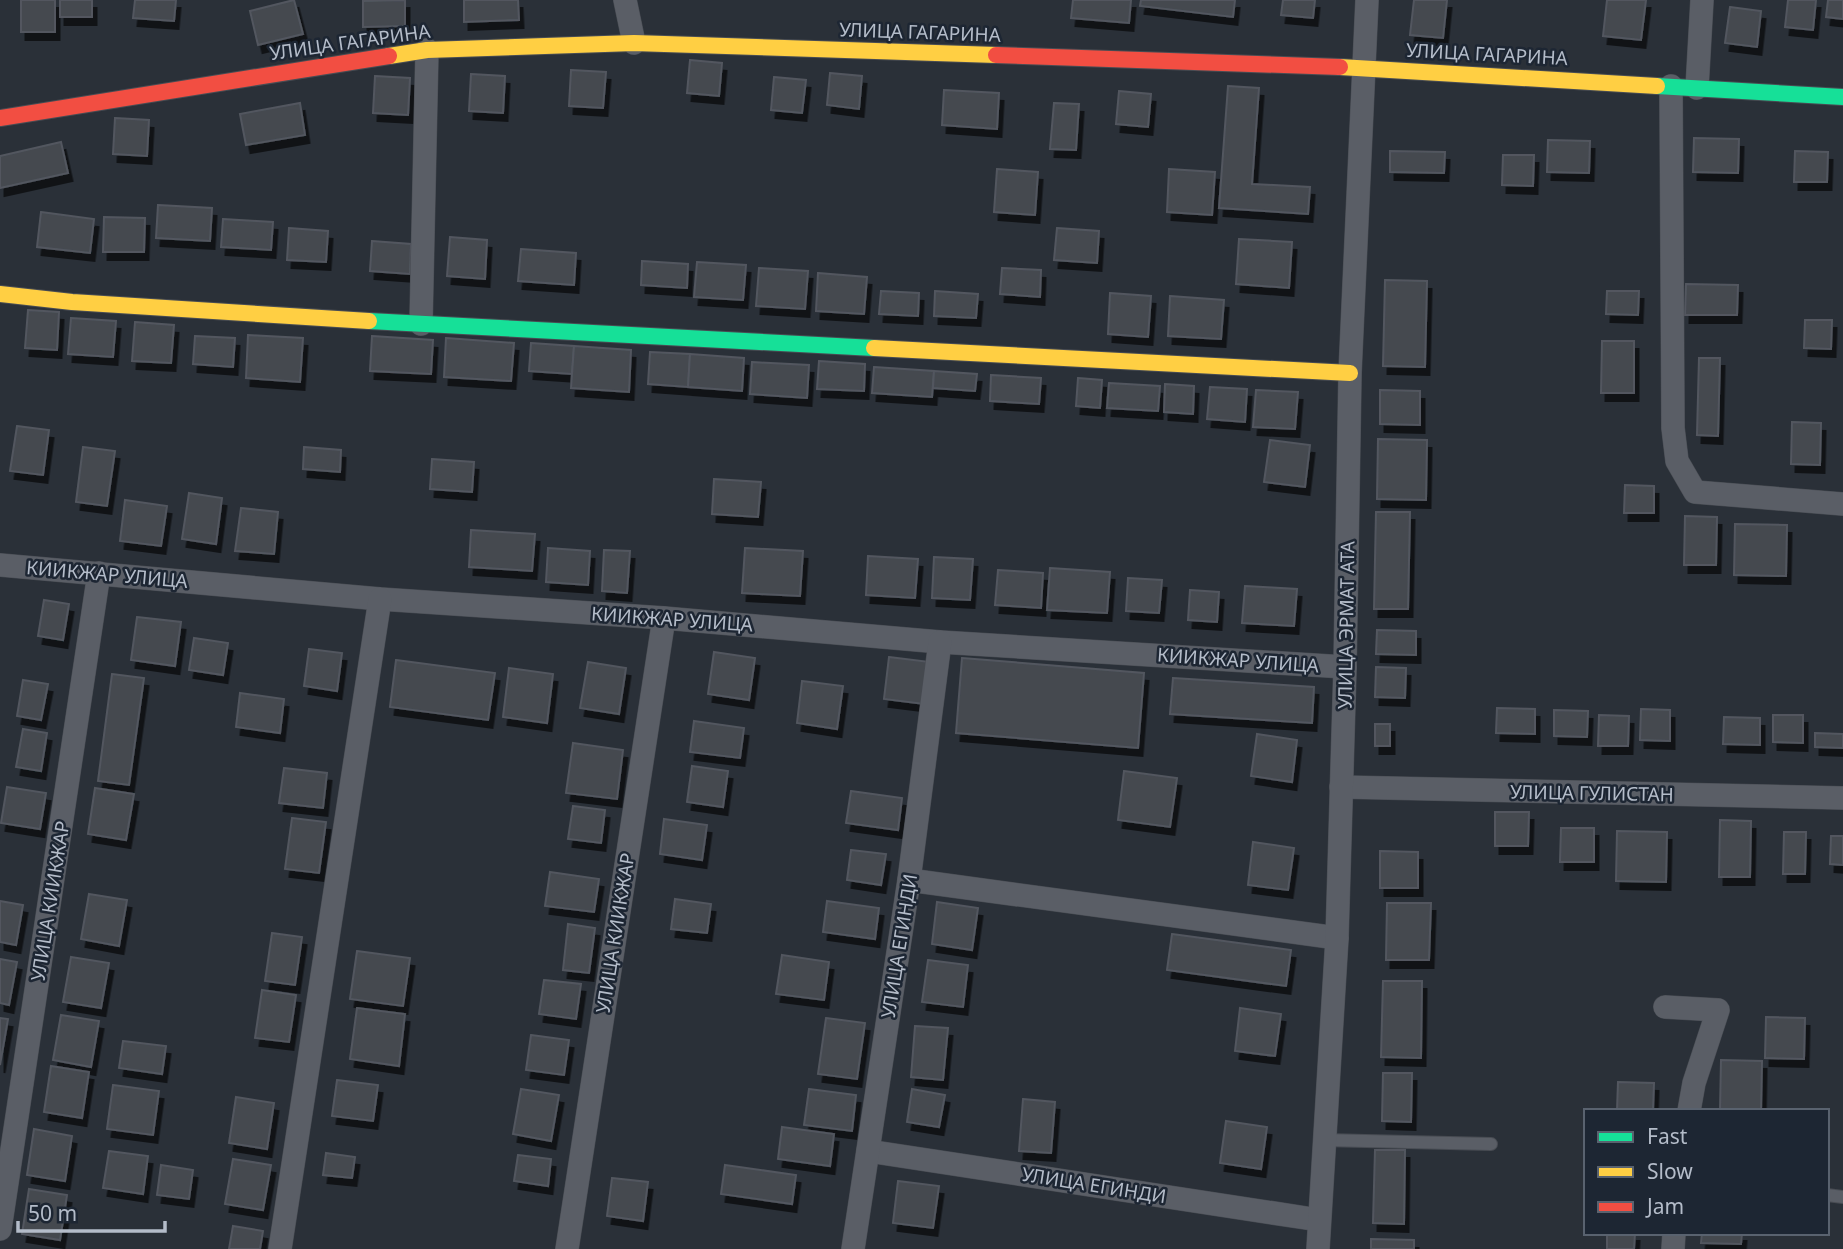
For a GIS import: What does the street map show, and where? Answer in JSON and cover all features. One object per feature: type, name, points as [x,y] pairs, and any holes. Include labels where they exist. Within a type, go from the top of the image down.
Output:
[{"type":"street","points":[[625,0],[634,43]]},
{"type":"street","name":"УЛИЦА ЭРМАТ АТА","points":[[1318,1249],[1337,939],[1350,373],[1367,0]]},
{"type":"street","points":[[1697,88],[1703,0]]},
{"type":"street","name":"УЛИЦА ГАГАРИНА","points":[[0,118],[427,50],[634,43],[1364,68],[1843,97]]},
{"type":"street","points":[[421,324],[427,50]]},
{"type":"street","points":[[1671,86],[1673,428],[1677,461],[1695,492],[1843,504]]},
{"type":"street","points":[[0,294],[72,302],[421,324],[1350,373]]},
{"type":"street","name":"КИИКЖАР УЛИЦА","points":[[0,565],[380,599],[664,618],[940,642],[1345,667]]},
{"type":"street","name":"УЛИЦА КИИКЖАР","points":[[0,1229],[99,573]]},
{"type":"street","points":[[280,1249],[380,599]]},
{"type":"street","name":"УЛИЦА КИИКЖАР","points":[[567,1249],[664,618]]},
{"type":"street","name":"УЛИЦА ЕГИНДИ","points":[[853,1249],[909,880],[940,642]]},
{"type":"street","name":"УЛИЦА ГУЛИСТАН","points":[[1341,787],[1843,798]]},
{"type":"street","points":[[909,880],[1337,939]]},
{"type":"street","points":[[1665,1007],[1718,1010],[1694,1083],[1689,1109]]},
{"type":"street","name":"УЛИЦА ЕГИНДИ","points":[[868,1151],[1319,1220]]},
{"type":"lane","points":[[1324,1140],[1491,1144]]},
{"type":"building","points":[[21,0],[55,0],[55,32],[21,32]]},
{"type":"building","points":[[60,0],[92,0],[92,17],[60,17]]},
{"type":"building","points":[[135,0],[176,0],[174,21],[133,18]]},
{"type":"building","points":[[294,0],[303,34],[258,45],[250,11]]},
{"type":"building","points":[[405,0],[405,26],[363,27],[363,1]]},
{"type":"building","points":[[464,0],[518,0],[519,20],[464,22]]},
{"type":"building","points":[[1073,0],[1131,0],[1129,23],[1071,18]]},
{"type":"building","points":[[1141,0],[1235,0],[1233,17],[1140,6]]},
{"type":"building","points":[[1283,0],[1315,0],[1313,18],[1281,15]]},
{"type":"building","points":[[1414,0],[1447,0],[1443,38],[1410,35]]},
{"type":"building","points":[[1607,0],[1646,0],[1641,40],[1603,36]]},
{"type":"building","points":[[1788,0],[1816,0],[1813,30],[1785,27]]},
{"type":"building","points":[[1828,0],[1843,0],[1843,19],[1826,17]]},
{"type":"building","points":[[1730,7],[1761,11],[1757,47],[1725,43]]},
{"type":"building","points":[[690,60],[722,63],[719,96],[687,93]]},
{"type":"building","points":[[571,70],[606,72],[603,108],[569,106]]},
{"type":"building","points":[[830,73],[862,76],[859,109],[827,105]]},
{"type":"building","points":[[471,74],[505,76],[503,113],[469,111]]},
{"type":"building","points":[[375,76],[410,78],[408,115],[373,113]]},
{"type":"building","points":[[774,77],[806,80],[802,113],[771,110]]},
{"type":"building","points":[[1228,86],[1259,88],[1252,184],[1310,187],[1308,214],[1219,208]]},
{"type":"building","points":[[944,90],[999,93],[997,129],[942,125]]},
{"type":"building","points":[[1119,91],[1151,94],[1148,127],[1116,124]]},
{"type":"building","points":[[300,103],[305,135],[246,145],[240,114]]},
{"type":"building","points":[[1054,103],[1079,104],[1076,150],[1050,149]]},
{"type":"building","points":[[115,118],[149,120],[147,156],[113,154]]},
{"type":"building","points":[[1694,138],[1739,139],[1738,173],[1693,172]]},
{"type":"building","points":[[1548,140],[1590,141],[1589,173],[1547,172]]},
{"type":"building","points":[[61,142],[68,173],[0,188],[0,156]]},
{"type":"building","points":[[1390,151],[1445,152],[1444,173],[1390,172]]},
{"type":"building","points":[[1795,151],[1828,152],[1827,182],[1794,182]]},
{"type":"building","points":[[1503,155],[1534,155],[1533,186],[1502,185]]},
{"type":"building","points":[[997,169],[1038,172],[1035,215],[994,212]]},
{"type":"building","points":[[1169,169],[1215,172],[1212,215],[1167,212]]},
{"type":"building","points":[[158,205],[212,208],[210,241],[156,238]]},
{"type":"building","points":[[41,212],[94,219],[90,253],[37,247]]},
{"type":"building","points":[[104,217],[145,218],[144,252],[103,252]]},
{"type":"building","points":[[223,219],[273,222],[271,250],[221,247]]},
{"type":"building","points":[[289,228],[328,231],[326,262],[287,260]]},
{"type":"building","points":[[1057,228],[1099,231],[1097,263],[1054,260]]},
{"type":"building","points":[[450,237],[487,240],[485,279],[447,276]]},
{"type":"building","points":[[1239,239],[1292,242],[1289,288],[1236,284]]},
{"type":"building","points":[[372,241],[411,244],[410,274],[370,271]]},
{"type":"building","points":[[521,249],[576,253],[574,285],[518,281]]},
{"type":"building","points":[[642,261],[688,264],[687,288],[641,285]]},
{"type":"building","points":[[697,262],[746,265],[743,300],[694,297]]},
{"type":"building","points":[[759,268],[808,271],[805,309],[756,306]]},
{"type":"building","points":[[1002,268],[1041,270],[1040,297],[1000,294]]},
{"type":"building","points":[[818,273],[867,277],[864,314],[816,311]]},
{"type":"building","points":[[1385,280],[1427,281],[1425,367],[1383,366]]},
{"type":"building","points":[[1686,284],[1738,285],[1737,315],[1685,315]]},
{"type":"building","points":[[881,291],[919,293],[918,316],[879,314]]},
{"type":"building","points":[[935,291],[978,294],[976,318],[934,316]]},
{"type":"building","points":[[1607,291],[1639,291],[1638,315],[1606,314]]},
{"type":"building","points":[[1110,293],[1151,296],[1148,337],[1108,334]]},
{"type":"building","points":[[1170,296],[1224,300],[1221,339],[1168,336]]},
{"type":"building","points":[[28,310],[59,312],[57,350],[25,348]]},
{"type":"building","points":[[71,318],[116,321],[113,357],[68,354]]},
{"type":"building","points":[[1805,320],[1832,320],[1831,349],[1804,348]]},
{"type":"building","points":[[135,322],[174,325],[171,363],[132,361]]},
{"type":"building","points":[[248,335],[303,338],[300,382],[246,378]]},
{"type":"building","points":[[195,336],[235,338],[233,367],[193,364]]},
{"type":"building","points":[[372,336],[433,340],[431,374],[370,371]]},
{"type":"building","points":[[446,338],[514,343],[511,381],[444,377]]},
{"type":"building","points":[[1602,341],[1634,341],[1634,393],[1601,393]]},
{"type":"building","points":[[531,343],[574,346],[572,374],[529,371]]},
{"type":"building","points":[[574,346],[631,350],[629,392],[571,388]]},
{"type":"building","points":[[650,352],[690,354],[688,387],[648,384]]},
{"type":"building","points":[[690,354],[744,358],[742,391],[688,387]]},
{"type":"building","points":[[1699,358],[1720,358],[1718,436],[1697,435]]},
{"type":"building","points":[[819,361],[865,364],[864,391],[817,389]]},
{"type":"building","points":[[752,362],[809,365],[807,398],[750,394]]},
{"type":"building","points":[[874,367],[934,371],[932,397],[872,393]]},
{"type":"building","points":[[934,371],[977,374],[975,391],[933,388]]},
{"type":"building","points":[[991,375],[1041,378],[1039,404],[990,401]]},
{"type":"building","points":[[1078,378],[1102,380],[1100,408],[1076,406]]},
{"type":"building","points":[[1109,383],[1160,386],[1158,411],[1107,408]]},
{"type":"building","points":[[1165,384],[1194,386],[1193,414],[1164,412]]},
{"type":"building","points":[[1210,387],[1247,389],[1245,422],[1207,419]]},
{"type":"building","points":[[1256,390],[1298,392],[1295,429],[1253,427]]},
{"type":"building","points":[[1380,390],[1420,391],[1420,425],[1380,424]]},
{"type":"building","points":[[1792,422],[1821,423],[1820,465],[1791,464]]},
{"type":"building","points":[[17,426],[49,430],[43,475],[10,471]]},
{"type":"building","points":[[1378,439],[1427,440],[1426,500],[1377,499]]},
{"type":"building","points":[[1270,440],[1310,445],[1305,487],[1264,482]]},
{"type":"building","points":[[83,447],[115,451],[107,506],[76,502]]},
{"type":"building","points":[[304,447],[341,450],[340,472],[303,469]]},
{"type":"building","points":[[432,459],[474,462],[472,492],[430,489]]},
{"type":"building","points":[[714,479],[761,482],[758,517],[712,514]]},
{"type":"building","points":[[1625,485],[1654,486],[1654,513],[1624,513]]},
{"type":"building","points":[[189,493],[222,498],[216,544],[182,539]]},
{"type":"building","points":[[125,500],[167,506],[161,546],[120,541]]},
{"type":"building","points":[[241,508],[278,512],[274,554],[235,551]]},
{"type":"building","points":[[1376,512],[1410,512],[1408,609],[1374,609]]},
{"type":"building","points":[[1685,516],[1717,517],[1716,565],[1684,565]]},
{"type":"building","points":[[1735,524],[1787,525],[1786,576],[1734,575]]},
{"type":"building","points":[[471,530],[535,534],[532,571],[469,567]]},
{"type":"building","points":[[548,548],[590,551],[588,585],[546,582]]},
{"type":"building","points":[[745,548],[803,551],[800,596],[742,593]]},
{"type":"building","points":[[604,550],[630,551],[627,593],[602,591]]},
{"type":"building","points":[[868,556],[918,559],[915,598],[866,595]]},
{"type":"building","points":[[934,557],[973,559],[970,600],[932,598]]},
{"type":"building","points":[[1050,568],[1110,572],[1107,613],[1047,610]]},
{"type":"building","points":[[998,570],[1043,573],[1041,608],[995,605]]},
{"type":"building","points":[[1128,578],[1162,580],[1159,613],[1126,611]]},
{"type":"building","points":[[1245,586],[1297,589],[1294,626],[1242,623]]},
{"type":"building","points":[[1190,590],[1219,592],[1217,622],[1188,620]]},
{"type":"building","points":[[44,600],[69,604],[63,640],[38,636]]},
{"type":"building","points":[[137,617],[181,622],[175,666],[131,660]]},
{"type":"building","points":[[1377,630],[1416,631],[1416,655],[1376,654]]},
{"type":"building","points":[[194,638],[228,643],[223,675],[189,670]]},
{"type":"building","points":[[309,649],[342,653],[337,691],[304,686]]},
{"type":"building","points":[[714,652],[755,658],[749,700],[708,694]]},
{"type":"building","points":[[889,657],[930,662],[924,704],[884,699]]},
{"type":"building","points":[[962,658],[1144,673],[1138,748],[956,733]]},
{"type":"building","points":[[396,660],[495,673],[488,720],[390,707]]},
{"type":"building","points":[[588,662],[626,668],[619,714],[580,708]]},
{"type":"building","points":[[1376,667],[1406,668],[1405,698],[1375,697]]},
{"type":"building","points":[[509,668],[553,674],[547,723],[503,717]]},
{"type":"building","points":[[112,674],[144,678],[129,785],[98,781]]},
{"type":"building","points":[[1173,678],[1314,687],[1312,723],[1170,714]]},
{"type":"building","points":[[23,680],[48,684],[41,720],[17,716]]},
{"type":"building","points":[[802,681],[843,686],[837,729],[797,723]]},
{"type":"building","points":[[240,693],[284,699],[280,733],[236,727]]},
{"type":"building","points":[[1497,708],[1535,709],[1535,734],[1496,733]]},
{"type":"building","points":[[1641,709],[1670,710],[1670,741],[1640,740]]},
{"type":"building","points":[[1554,710],[1588,711],[1587,737],[1554,736]]},
{"type":"building","points":[[1599,715],[1629,716],[1628,746],[1598,746]]},
{"type":"building","points":[[1773,715],[1803,715],[1803,743],[1773,742]]},
{"type":"building","points":[[1724,717],[1760,718],[1760,745],[1723,744]]},
{"type":"building","points":[[694,721],[744,728],[740,758],[690,752]]},
{"type":"building","points":[[1375,724],[1390,724],[1390,746],[1375,746]]},
{"type":"building","points":[[23,729],[47,733],[41,771],[16,767]]},
{"type":"building","points":[[1815,733],[1843,734],[1843,748],[1815,747]]},
{"type":"building","points":[[1257,734],[1297,740],[1292,782],[1251,776]]},
{"type":"building","points":[[573,743],[623,750],[617,799],[566,793]]},
{"type":"building","points":[[692,766],[728,771],[723,807],[687,802]]},
{"type":"building","points":[[284,768],[327,773],[323,808],[279,803]]},
{"type":"building","points":[[1124,771],[1177,778],[1170,827],[1118,820]]},
{"type":"building","points":[[7,787],[46,793],[40,829],[1,823]]},
{"type":"building","points":[[95,788],[134,794],[126,840],[88,834]]},
{"type":"building","points":[[851,791],[902,798],[898,830],[846,823]]},
{"type":"building","points":[[573,806],[605,810],[601,843],[568,839]]},
{"type":"building","points":[[1495,812],[1529,812],[1528,846],[1495,846]]},
{"type":"building","points":[[292,818],[326,822],[319,873],[285,869]]},
{"type":"building","points":[[664,819],[707,825],[702,860],[660,854]]},
{"type":"building","points":[[1720,820],[1751,821],[1750,877],[1719,877]]},
{"type":"building","points":[[1561,828],[1594,828],[1594,862],[1560,862]]},
{"type":"building","points":[[1617,831],[1667,832],[1666,882],[1616,881]]},
{"type":"building","points":[[1784,832],[1806,832],[1805,874],[1783,874]]},
{"type":"building","points":[[1831,836],[1843,836],[1843,865],[1830,864]]},
{"type":"building","points":[[1253,842],[1294,848],[1288,890],[1248,885]]},
{"type":"building","points":[[851,850],[886,854],[881,885],[847,880]]},
{"type":"building","points":[[1380,851],[1418,852],[1418,888],[1380,888]]},
{"type":"building","points":[[550,872],[599,879],[594,912],[545,906]]},
{"type":"building","points":[[89,894],[127,900],[119,946],[81,939]]},
{"type":"building","points":[[675,899],[711,904],[707,933],[671,929]]},
{"type":"building","points":[[0,901],[23,905],[16,945],[0,942]]},
{"type":"building","points":[[827,901],[879,908],[875,939],[823,932]]},
{"type":"building","points":[[937,902],[978,908],[972,950],[932,944]]},
{"type":"building","points":[[1387,903],[1431,903],[1429,960],[1386,960]]},
{"type":"building","points":[[568,924],[595,928],[589,973],[563,970]]},
{"type":"building","points":[[272,933],[302,937],[295,985],[265,981]]},
{"type":"building","points":[[1172,934],[1291,950],[1286,986],[1167,970]]},
{"type":"building","points":[[357,951],[410,958],[403,1006],[350,999]]},
{"type":"building","points":[[782,955],[829,962],[824,1000],[776,994]]},
{"type":"building","points":[[71,957],[109,963],[101,1008],[63,1002]]},
{"type":"building","points":[[0,959],[17,962],[9,1005],[0,1003]]},
{"type":"building","points":[[928,960],[968,965],[963,1007],[922,1002]]},
{"type":"building","points":[[544,980],[581,984],[576,1019],[539,1014]]},
{"type":"building","points":[[1383,981],[1422,981],[1421,1058],[1381,1057]]},
{"type":"building","points":[[262,990],[296,995],[289,1042],[255,1038]]},
{"type":"building","points":[[357,1008],[405,1014],[399,1066],[350,1059]]},
{"type":"building","points":[[1240,1008],[1281,1014],[1275,1056],[1235,1051]]},
{"type":"building","points":[[61,1015],[99,1021],[91,1067],[53,1060]]},
{"type":"building","points":[[1766,1017],[1805,1018],[1804,1059],[1765,1058]]},
{"type":"building","points":[[0,1018],[8,1019],[0,1065]]},
{"type":"building","points":[[826,1018],[865,1023],[857,1079],[818,1074]]},
{"type":"building","points":[[915,1026],[948,1028],[943,1080],[911,1077]]},
{"type":"building","points":[[531,1035],[569,1040],[564,1075],[526,1070]]},
{"type":"building","points":[[123,1041],[166,1046],[162,1074],[119,1068]]},
{"type":"building","points":[[1721,1060],[1762,1061],[1761,1109],[1720,1109]]},
{"type":"building","points":[[51,1066],[89,1072],[82,1118],[44,1112]]},
{"type":"building","points":[[1383,1073],[1412,1073],[1411,1122],[1382,1121]]},
{"type":"building","points":[[337,1080],[378,1085],[373,1121],[332,1116]]},
{"type":"building","points":[[1618,1082],[1654,1083],[1653,1109],[1617,1109]]},
{"type":"building","points":[[113,1085],[159,1091],[153,1135],[107,1129]]},
{"type":"building","points":[[521,1089],[559,1095],[551,1141],[513,1134]]},
{"type":"building","points":[[809,1089],[856,1095],[852,1131],[804,1125]]},
{"type":"building","points":[[912,1089],[945,1095],[939,1127],[907,1122]]},
{"type":"building","points":[[236,1097],[274,1103],[267,1149],[229,1143]]},
{"type":"building","points":[[1023,1099],[1055,1102],[1051,1153],[1019,1151]]},
{"type":"building","points":[[1226,1121],[1267,1127],[1261,1169],[1220,1163]]},
{"type":"building","points":[[782,1127],[834,1134],[830,1166],[778,1159]]},
{"type":"building","points":[[34,1129],[72,1136],[65,1181],[27,1175]]},
{"type":"building","points":[[1375,1150],[1405,1150],[1404,1224],[1373,1223]]},
{"type":"building","points":[[109,1151],[148,1156],[143,1194],[103,1188]]},
{"type":"building","points":[[326,1153],[355,1157],[352,1178],[323,1175]]},
{"type":"building","points":[[518,1155],[551,1159],[548,1186],[514,1181]]},
{"type":"building","points":[[233,1159],[271,1165],[263,1210],[225,1204]]},
{"type":"building","points":[[161,1165],[193,1170],[189,1199],[157,1195]]},
{"type":"building","points":[[725,1165],[796,1175],[792,1204],[721,1194]]},
{"type":"building","points":[[612,1178],[648,1182],[643,1221],[607,1216]]},
{"type":"building","points":[[898,1181],[939,1186],[933,1228],[893,1223]]},
{"type":"building","points":[[29,1189],[67,1195],[60,1240],[22,1234]]},
{"type":"building","points":[[233,1226],[263,1231],[260,1249],[229,1249]]},
{"type":"building","points":[[1607,1235],[1635,1235],[1634,1249],[1607,1249]]},
{"type":"building","points":[[1702,1235],[1742,1235],[1741,1244],[1701,1243]]},
{"type":"building","points":[[1371,1239],[1414,1240],[1414,1249],[1371,1249]]},
{"type":"traffic: fast","points":[[1657,86],[1843,97]]},
{"type":"traffic: fast","points":[[369,321],[874,348]]},
{"type":"traffic: slow","points":[[389,56],[427,50],[634,43],[996,55]]},
{"type":"traffic: slow","points":[[1340,67],[1657,86]]},
{"type":"traffic: slow","points":[[0,294],[72,302],[369,321]]},
{"type":"traffic: slow","points":[[874,348],[1350,373]]},
{"type":"traffic: jam","points":[[996,55],[1340,67]]},
{"type":"traffic: jam","points":[[0,118],[389,56]]}]
